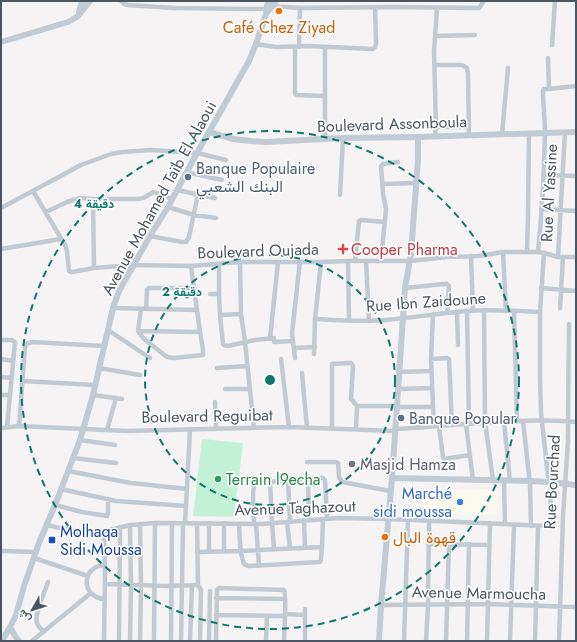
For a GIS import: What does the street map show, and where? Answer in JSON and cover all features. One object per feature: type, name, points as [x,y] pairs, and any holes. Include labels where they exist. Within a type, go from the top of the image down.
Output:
[{"type":"street","points":[[77,17],[82,1]]},
{"type":"street","points":[[1,42],[68,22],[77,17],[90,1]]},
{"type":"street","points":[[121,1],[128,5],[174,8],[270,6],[300,8],[478,8],[484,1]]},
{"type":"street","points":[[392,1],[392,7]]},
{"type":"street","points":[[552,45],[555,1]]},
{"type":"street","name":"Avenue Mohamed Taïb El Alaoui","points":[[2,641],[16,615],[35,555],[80,440],[93,395],[113,308],[120,291],[238,82],[256,44],[270,6]]},
{"type":"street","points":[[256,44],[276,47],[374,49],[376,44],[375,7]]},
{"type":"street","points":[[300,8],[295,55],[295,94],[325,96]]},
{"type":"street","points":[[435,136],[435,36],[437,8]]},
{"type":"street","points":[[435,36],[475,35]]},
{"type":"street","points":[[325,47],[325,139]]},
{"type":"street","points":[[548,58],[549,89]]},
{"type":"street","points":[[435,65],[462,65],[467,68],[469,135]]},
{"type":"street","points":[[502,134],[508,68]]},
{"type":"street","points":[[538,252],[544,174],[545,132],[543,90],[576,86]]},
{"type":"street","points":[[436,127],[468,127]]},
{"type":"street","name":"Boulevard Assonboula","points":[[209,132],[233,139],[251,141],[576,132]]},
{"type":"street","name":"Rue Al Yassine","points":[[560,308],[560,210],[563,190],[565,132]]},
{"type":"street","points":[[527,252],[529,133]]},
{"type":"street","points":[[379,641],[405,288],[410,261],[418,137]]},
{"type":"street","points":[[340,195],[343,138]]},
{"type":"street","points":[[1,208],[81,165],[112,154],[151,150],[197,153],[226,160]]},
{"type":"street","points":[[382,261],[386,209],[383,194],[381,166],[383,164],[398,162]]},
{"type":"street","points":[[186,172],[222,180]]},
{"type":"street","points":[[544,174],[576,176]]},
{"type":"street","points":[[382,184],[416,183]]},
{"type":"street","points":[[177,190],[215,198]]},
{"type":"street","points":[[1,250],[61,238],[34,191]]},
{"type":"street","points":[[46,212],[76,198],[138,199],[154,192],[172,199]]},
{"type":"street","points":[[150,236],[185,242],[189,237],[198,194]]},
{"type":"street","points":[[92,199],[94,268]]},
{"type":"street","points":[[168,207],[194,215],[216,218]]},
{"type":"street","points":[[542,209],[576,210]]},
{"type":"street","points":[[355,261],[359,221],[385,222]]},
{"type":"street","name":"Boulevard Oujada","points":[[61,238],[66,249],[69,271],[71,272],[94,268],[134,265],[191,266],[240,262],[410,261],[503,252],[538,252],[560,257],[576,258]]},
{"type":"street","points":[[503,252],[506,311]]},
{"type":"street","points":[[544,253],[540,312],[540,391],[548,476],[551,482]]},
{"type":"street","points":[[471,256],[467,423],[473,480]]},
{"type":"street","points":[[348,261],[349,320]]},
{"type":"street","points":[[366,261],[369,321]]},
{"type":"street","points":[[240,262],[241,314],[254,428]]},
{"type":"street","points":[[270,339],[278,262]]},
{"type":"street","points":[[295,358],[292,333],[300,262]]},
{"type":"street","points":[[314,354],[315,319],[321,262]]},
{"type":"street","points":[[219,264],[220,314],[224,345],[228,346],[255,340],[274,338],[274,342],[293,341]]},
{"type":"street","points":[[191,266],[203,350],[203,355],[169,358],[165,357],[146,342],[138,331],[147,290],[149,288],[194,288]]},
{"type":"street","points":[[405,288],[447,284],[449,286],[447,313]]},
{"type":"street","points":[[541,288],[576,291]]},
{"type":"street","points":[[210,294],[219,294]]},
{"type":"street","points":[[113,308],[197,310]]},
{"type":"street","points":[[484,310],[485,422],[493,480]]},
{"type":"street","name":"Rue Ibn Zaidoune","points":[[315,319],[369,321],[484,310],[540,312]]},
{"type":"street","points":[[514,311],[517,421]]},
{"type":"street","points":[[457,312],[458,344]]},
{"type":"street","points":[[220,314],[241,314]]},
{"type":"street","points":[[433,314],[430,358],[434,427]]},
{"type":"street","name":"Rue Bourchad","points":[[560,641],[563,516],[568,441],[569,324]]},
{"type":"street","points":[[108,330],[150,358]]},
{"type":"street","points":[[138,331],[200,332]]},
{"type":"street","points":[[1,340],[14,341],[7,427]]},
{"type":"street","points":[[19,426],[26,344],[29,342],[104,346]]},
{"type":"street","points":[[294,348],[315,347]]},
{"type":"street","points":[[430,358],[449,359],[452,425]]},
{"type":"street","points":[[1,359],[13,360]]},
{"type":"street","points":[[281,359],[289,427]]},
{"type":"street","points":[[332,428],[332,364],[349,363],[352,364],[351,399],[357,406],[356,429]]},
{"type":"street","points":[[217,368],[247,366]]},
{"type":"street","points":[[99,368],[140,375]]},
{"type":"street","points":[[399,372],[431,371]]},
{"type":"street","points":[[302,373],[307,428]]},
{"type":"street","points":[[1,377],[11,378]]},
{"type":"street","points":[[23,381],[95,385]]},
{"type":"street","points":[[398,389],[432,388]]},
{"type":"street","points":[[225,389],[250,389]]},
{"type":"street","points":[[1,395],[9,395]]},
{"type":"street","points":[[93,395],[122,399]]},
{"type":"street","points":[[107,430],[116,398]]},
{"type":"street","points":[[215,402],[216,429]]},
{"type":"street","points":[[357,406],[433,407]]},
{"type":"street","name":"Boulevard Reguibat","points":[[1,428],[19,426],[127,431],[289,427],[395,430],[485,422],[542,420],[576,422]]},
{"type":"street","points":[[523,421],[530,481],[531,526]]},
{"type":"street","points":[[504,422],[507,481],[505,524]]},
{"type":"street","points":[[439,426],[444,459],[470,455]]},
{"type":"street","points":[[181,641],[184,524],[190,430]]},
{"type":"street","points":[[80,440],[115,445]]},
{"type":"street","points":[[73,458],[116,463]]},
{"type":"street","points":[[307,462],[336,462],[338,463],[339,477],[342,482],[390,491]]},
{"type":"street","points":[[68,471],[131,483],[187,489]]},
{"type":"street","points":[[239,524],[241,551],[243,563],[245,565],[259,566],[320,562],[322,559],[325,519],[326,480],[320,478],[258,482],[254,485],[253,496],[259,566]]},
{"type":"street","points":[[392,478],[530,481],[551,482],[576,486]]},
{"type":"street","points":[[305,548],[308,479]]},
{"type":"street","points":[[288,480],[290,548]]},
{"type":"street","points":[[270,482],[274,549]]},
{"type":"street","name":"Avenue Taghazout","points":[[47,525],[86,535],[130,525],[155,523],[255,524],[361,518],[547,526],[550,522],[551,482]]},
{"type":"street","points":[[61,489],[123,502],[186,506]]},
{"type":"street","points":[[55,505],[82,512],[107,516],[108,499]]},
{"type":"street","points":[[404,641],[408,520]]},
{"type":"street","points":[[426,641],[429,521]]},
{"type":"street","points":[[154,641],[155,523]]},
{"type":"street","points":[[171,641],[172,523]]},
{"type":"street","points":[[197,523],[198,585],[201,590],[200,641]]},
{"type":"street","points":[[209,523],[209,551]]},
{"type":"street","points":[[224,523],[224,551]]},
{"type":"street","points":[[487,641],[490,523]]},
{"type":"street","points":[[140,524],[140,641]]},
{"type":"street","points":[[130,525],[130,641]]},
{"type":"street","points":[[510,641],[514,525]]},
{"type":"street","points":[[535,641],[538,526]]},
{"type":"street","points":[[119,641],[120,527]]},
{"type":"street","points":[[104,532],[104,641]]},
{"type":"street","points":[[428,544],[489,545]]},
{"type":"street","points":[[446,641],[449,544]]},
{"type":"street","points":[[467,641],[469,544]]},
{"type":"street","points":[[197,552],[322,546]]},
{"type":"street","points":[[1,550],[35,555],[88,576]]},
{"type":"street","points":[[104,565],[91,571],[87,582],[87,586],[91,592],[98,598],[104,599]]},
{"type":"street","points":[[43,632],[38,624],[37,617],[48,582]]},
{"type":"street","points":[[104,584],[155,586],[198,585]]},
{"type":"street","points":[[190,641],[192,585]]},
{"type":"street","points":[[216,641],[216,598],[218,588],[282,589],[285,592],[284,641]]},
{"type":"street","points":[[209,641],[210,591]]},
{"type":"street","points":[[32,641],[91,592]]},
{"type":"street","points":[[216,598],[285,599]]},
{"type":"street","name":"Avenue Marmoucha","points":[[381,605],[488,604],[576,607]]},
{"type":"street","points":[[305,609],[305,641]]},
{"type":"street","points":[[216,614],[267,616],[305,615]]},
{"type":"street","points":[[266,641],[267,616]]},
{"type":"street","points":[[10,627],[13,641]]},
{"type":"street","points":[[10,627],[19,641]]},
{"type":"shaded area","name":"Marché sidi moussa","points":[[497,489],[497,515],[423,515],[423,490]]},
{"type":"green space","name":"Terrain l9echa","points":[[202,439],[243,443],[234,517],[193,516]]},
{"type":"place","name":"Café Chez Ziyad","points":[[279,11]]},
{"type":"place","name":"Banque Populaire البنك الشعبي","points":[[188,177]]},
{"type":"place","name":"Cooper Pharma","points":[[343,249]]},
{"type":"place","name":"Banque Popular","points":[[401,418]]},
{"type":"place","name":"Masjid Hamza","points":[[352,464]]},
{"type":"place","name":"Terrain l9echa","points":[[218,479]]},
{"type":"place","name":"Marché sidi moussa","points":[[460,502]]},
{"type":"place","name":"قهوة البال","points":[[385,537]]},
{"type":"place","name":"Molhaqa Sidi Moussa","points":[[52,540]]}]
